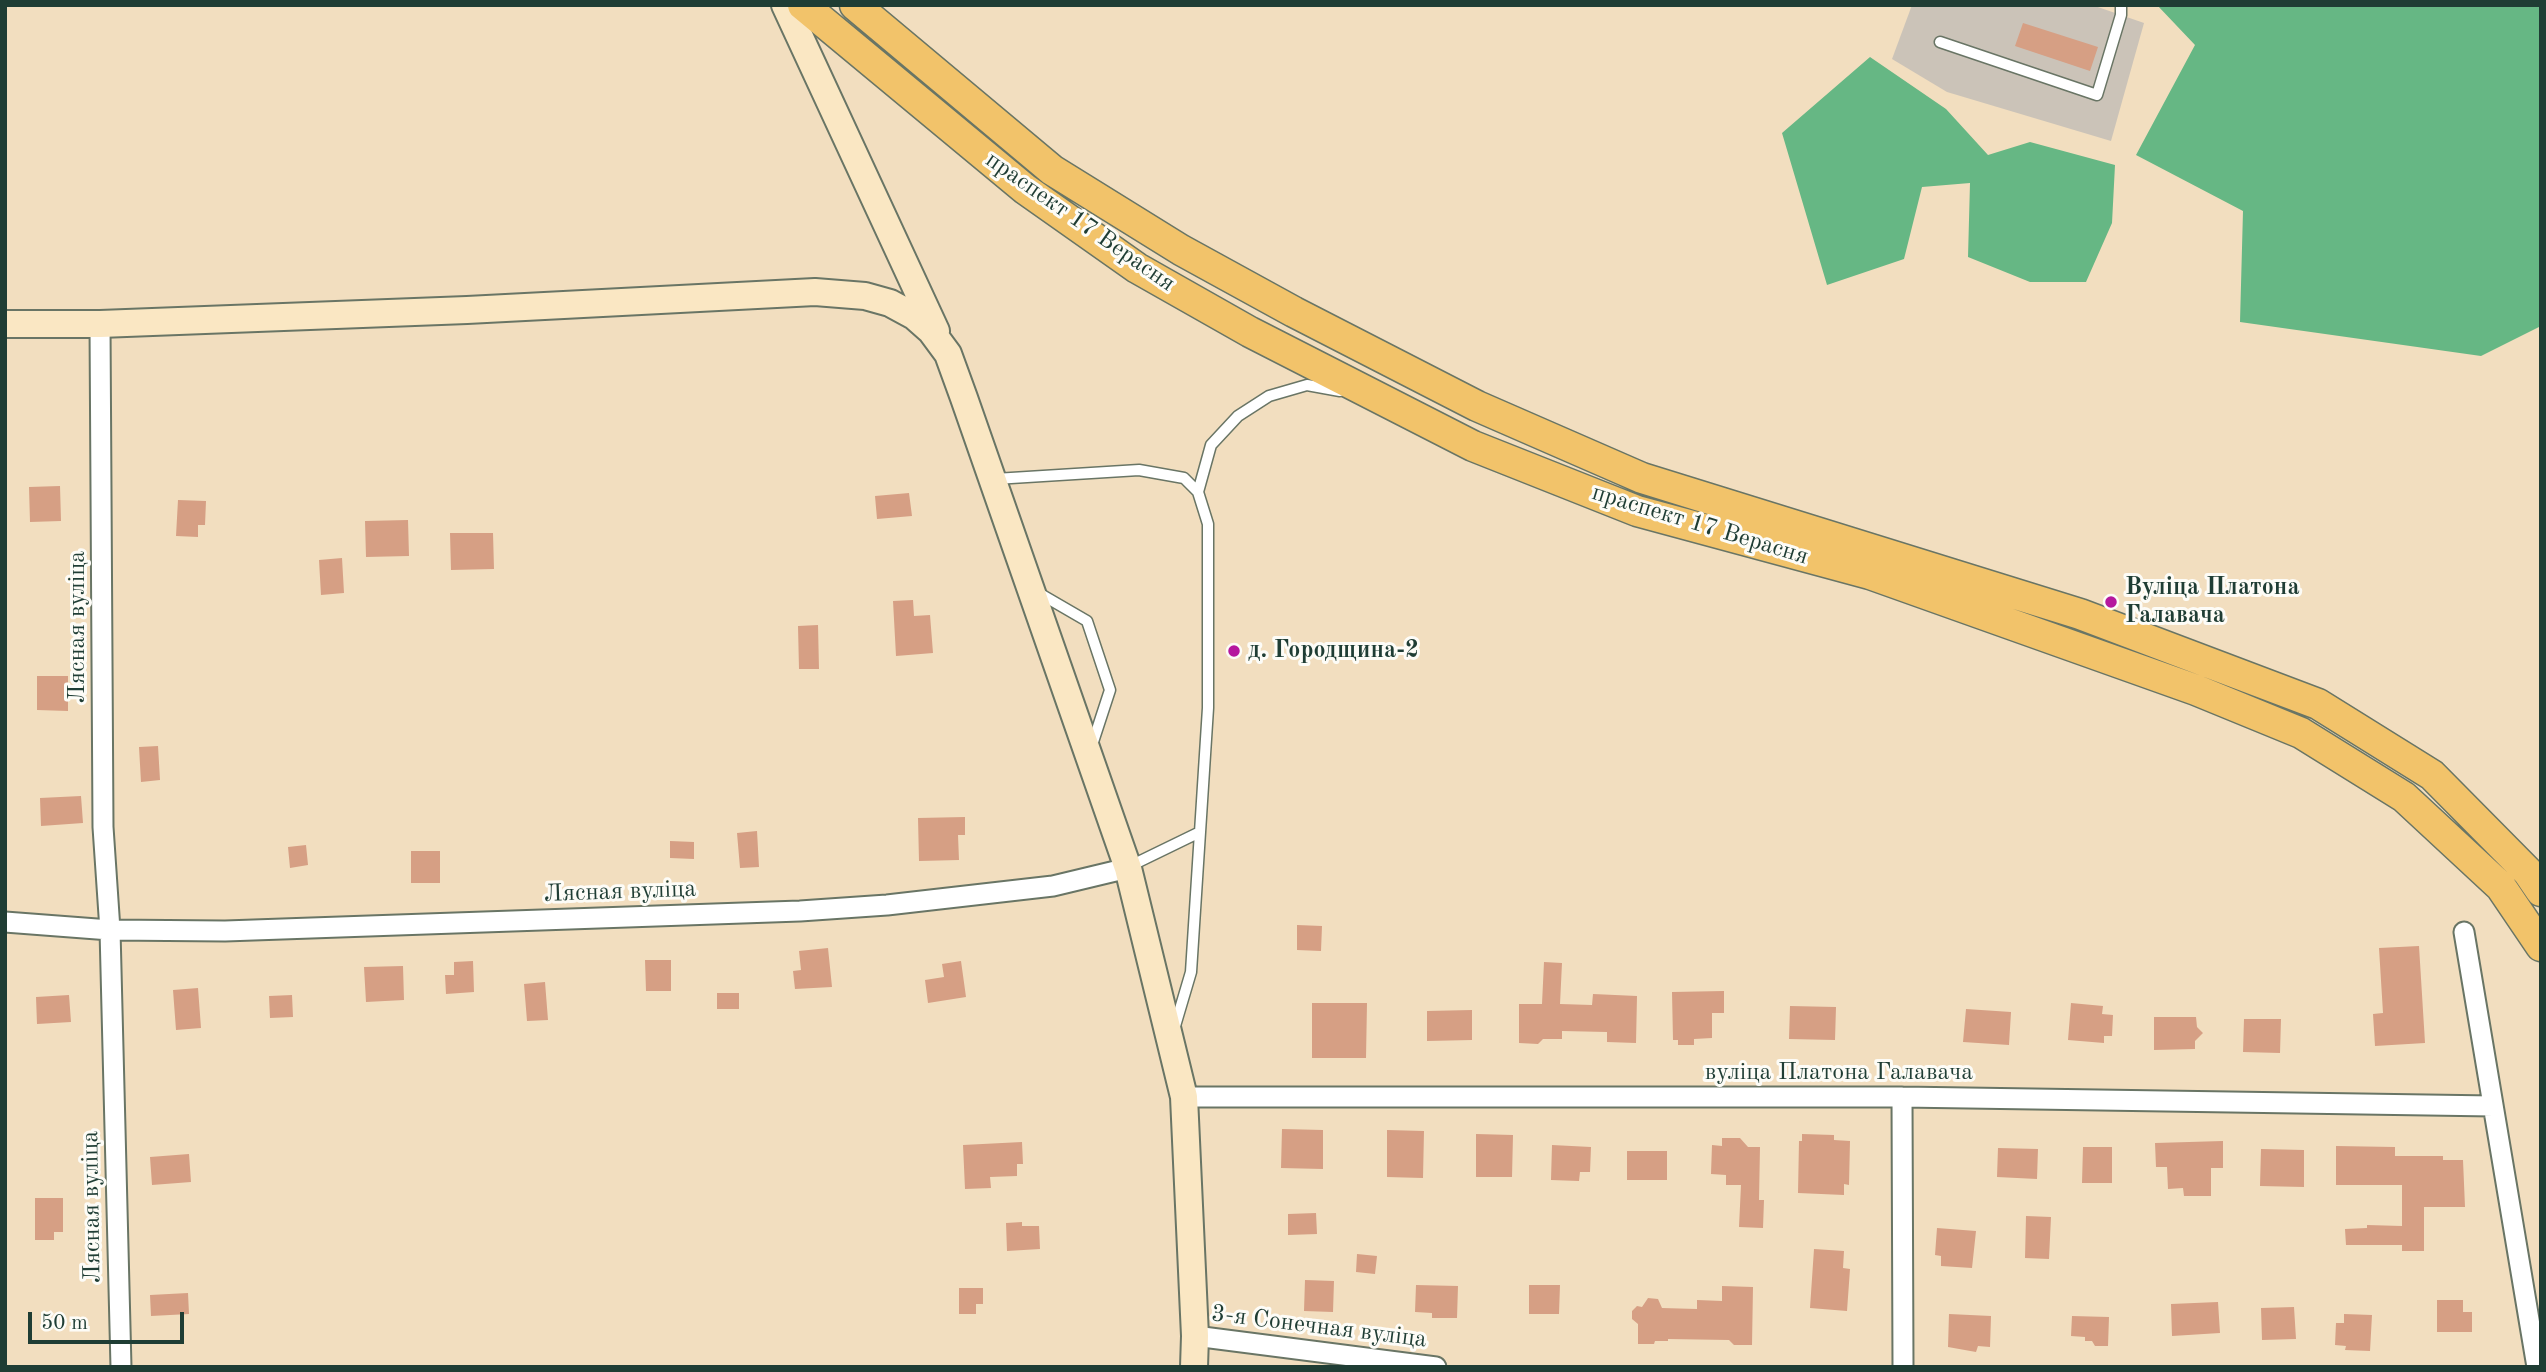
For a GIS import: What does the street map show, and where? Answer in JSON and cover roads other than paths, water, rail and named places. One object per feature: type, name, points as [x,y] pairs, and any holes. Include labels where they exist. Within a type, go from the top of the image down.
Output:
[{"type":"main road","name":"праспект 17 Верасня","points":[[803,5],[1025,189],[1137,268],[1250,332],[1473,446],[1637,511],[1870,574],[2184,686],[2301,733],[2404,797],[2501,887],[2541,946]]},
{"type":"main road","name":"праспект 17 Верасня","points":[[855,5],[1052,170],[1181,250],[1294,312],[1477,406],[1642,478],[2080,614],[2318,705],[2432,775],[2528,872],[2541,891]]},
{"type":"street","points":[[785,5],[956,376],[1128,868],[1184,1097],[1195,1336],[1194,1367]]},
{"type":"street","points":[[5,324],[100,324],[467,310],[815,292],[865,296],[890,303],[914,316],[940,341]]},
{"type":"street","name":"Лясная вуліца","points":[[100,324],[103,827],[110,930],[121,1362]]},
{"type":"street","name":"Лясная вуліца","points":[[5,922],[110,930],[239,931],[800,911],[887,905],[1053,886],[1128,868]]},
{"type":"street","points":[[2464,932],[2537,1367]]},
{"type":"street","name":"вуліца Платона Галавача","points":[[1184,1097],[1902,1097],[2493,1106]]},
{"type":"street","points":[[1902,1097],[1903,1367]]},
{"type":"street","name":"3-я Сонечная вуліца","points":[[1195,1336],[1436,1367]]},
{"type":"lane","points":[[1940,42],[2097,95],[2121,15],[2121,5]]},
{"type":"lane","points":[[1198,492],[1211,445],[1238,416],[1269,396],[1307,386],[1379,398]]},
{"type":"lane","points":[[993,479],[1139,470],[1184,478],[1198,492],[1208,524],[1208,708],[1191,972],[1171,1040]]},
{"type":"lane","points":[[1031,588],[1087,621],[1111,690],[1089,756]]},
{"type":"lane","points":[[1128,868],[1200,832]]},
{"type":"place","name":"Вуліца Платона Галавача","points":[[2111,602]]},
{"type":"place","name":"д. Городщина-2","points":[[1234,651]]}]
